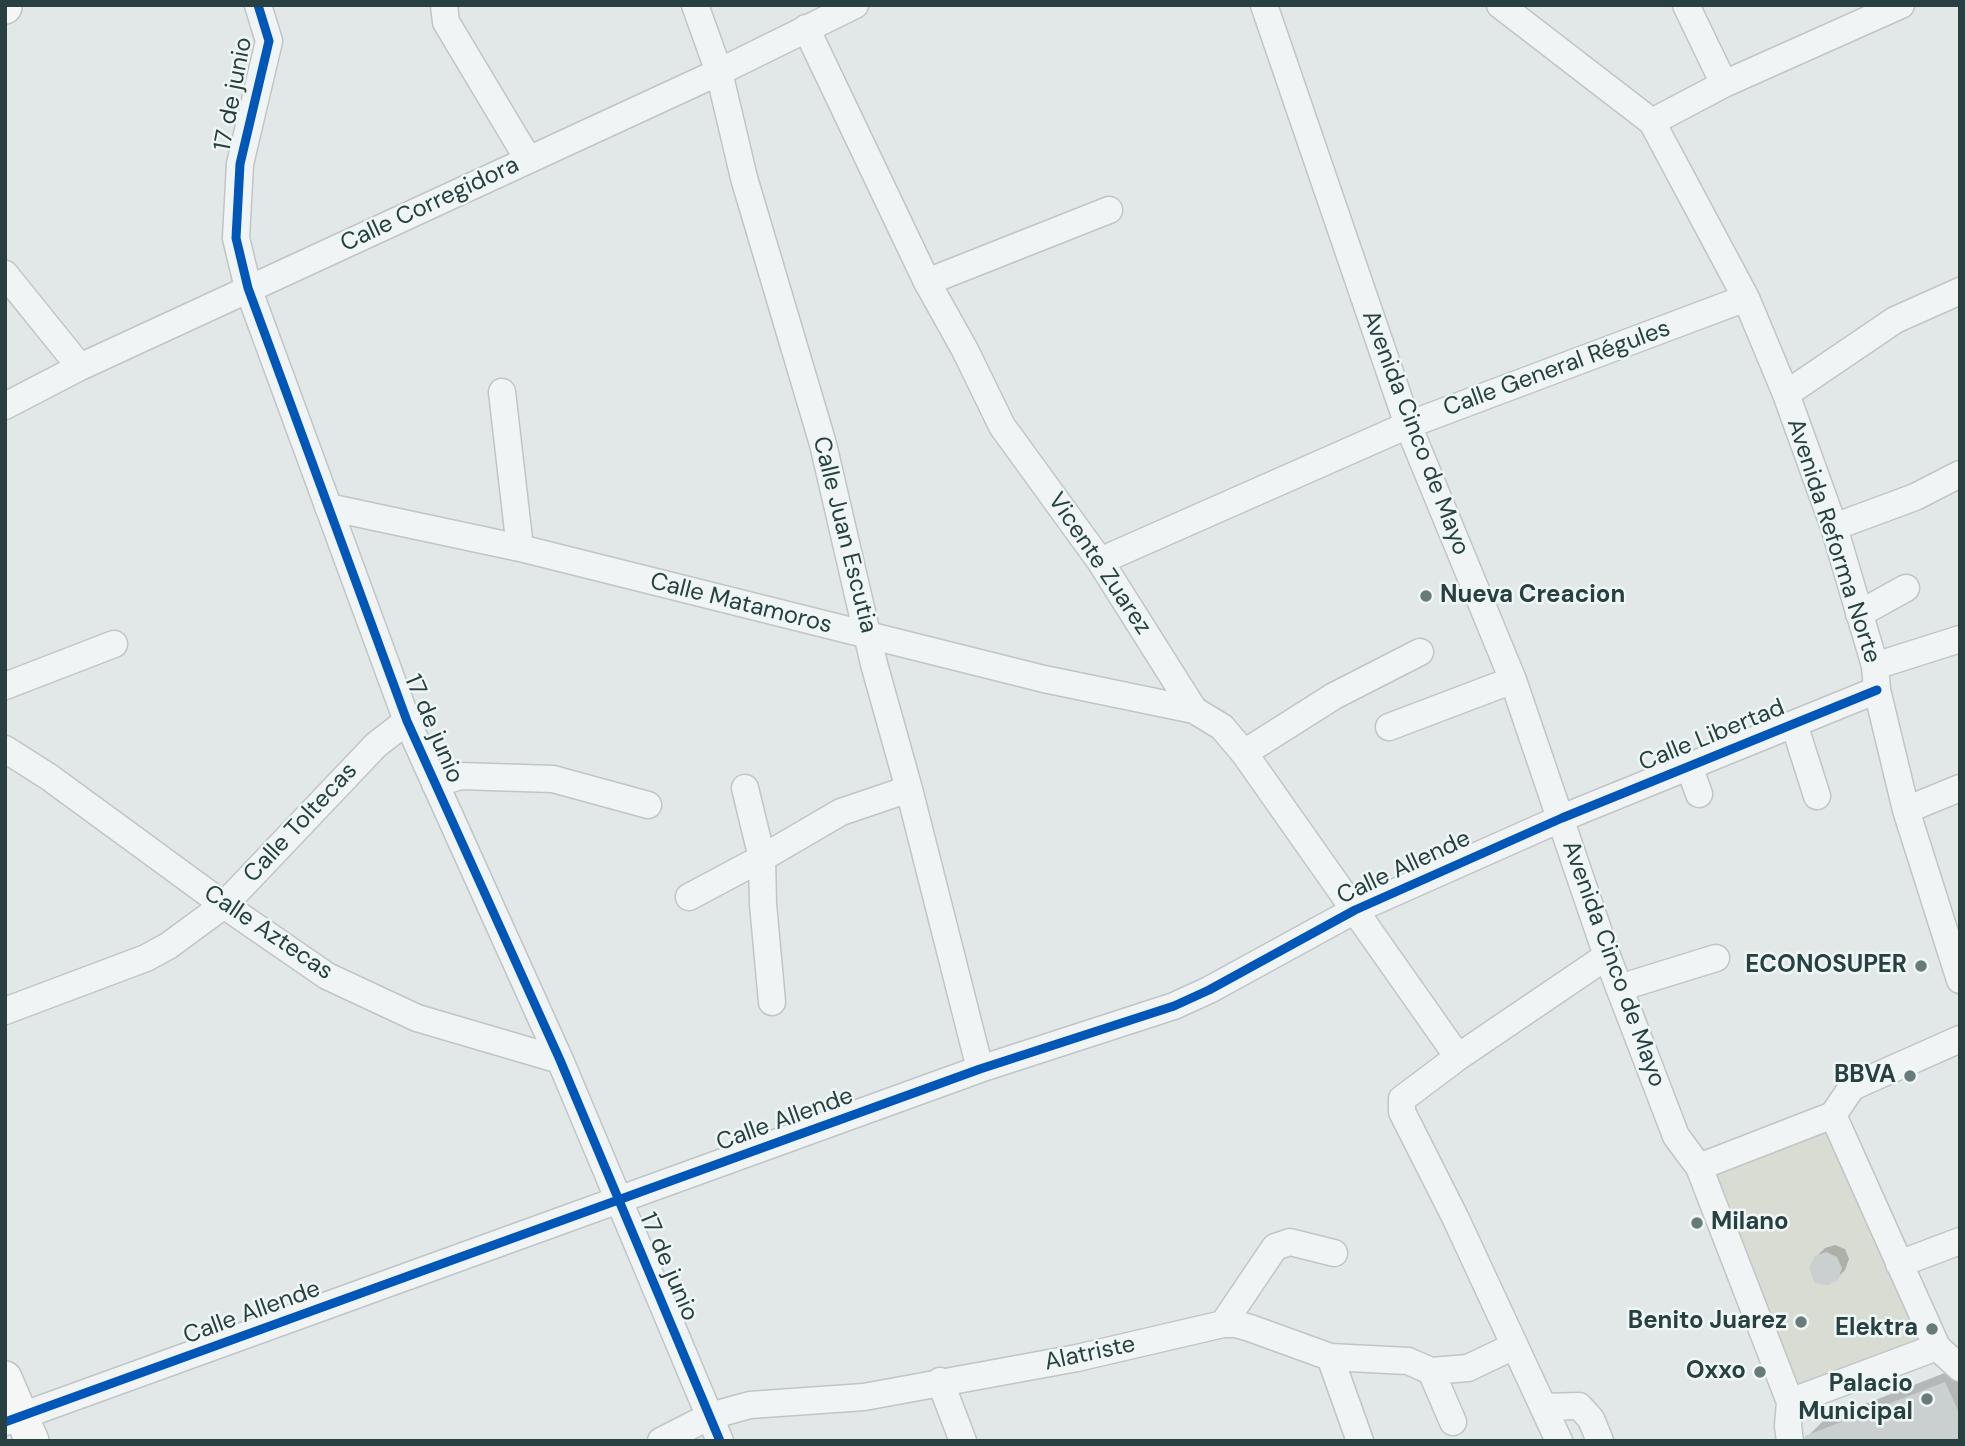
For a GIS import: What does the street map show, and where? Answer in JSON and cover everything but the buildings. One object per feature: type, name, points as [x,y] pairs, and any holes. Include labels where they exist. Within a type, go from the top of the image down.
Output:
[{"type":"main road","points":[[5,1378],[19,1427]]},
{"type":"street","name":"17 de junio","points":[[258,5],[269,41],[240,164],[236,238],[248,288],[407,721],[560,1060],[720,1441]]},
{"type":"street","points":[[444,5],[446,22],[528,159]]},
{"type":"street","name":"Calle Juan Escutia","points":[[695,5],[719,72],[744,178],[823,444],[869,637],[980,1069]]},
{"type":"street","name":"Calle Corregidora","points":[[5,406],[80,367],[719,72],[855,5]]},
{"type":"street","name":"Avenida Cinco de Mayo","points":[[1264,5],[1408,425],[1513,680],[1562,818],[1606,956],[1676,1136],[1699,1167],[1790,1402]]},
{"type":"street","points":[[1500,5],[1652,122],[1724,84],[1901,5]]},
{"type":"street","points":[[1686,5],[1724,84]]},
{"type":"street","name":"Vicente Zuarez","points":[[806,28],[927,282],[965,350],[1002,426],[1100,561],[1194,710],[1222,727],[1244,753],[1458,1057]]},
{"type":"street","name":"Avenida Reforma Norte","points":[[1652,122],[1746,298],[1786,394],[1834,527],[1876,678],[1906,810],[1960,980]]},
{"type":"street","points":[[927,282],[1109,210]]},
{"type":"street","points":[[5,274],[80,367]]},
{"type":"street","points":[[1786,394],[1895,320],[1960,291]]},
{"type":"street","name":"Calle General Régules","points":[[1100,561],[1408,425],[1746,298]]},
{"type":"street","points":[[502,392],[520,548]]},
{"type":"street","points":[[1834,527],[1915,497],[1960,474]]},
{"type":"street","name":"Calle Matamoros","points":[[328,507],[520,548],[1044,679],[1194,710]]},
{"type":"street","points":[[1859,614],[1906,588]]},
{"type":"street","name":"Calle Libertad","points":[[1562,818],[1794,724],[1876,678],[1960,639]]},
{"type":"street","points":[[5,686],[114,644]]},
{"type":"street","points":[[1244,753],[1334,696],[1420,652]]},
{"type":"street","points":[[1389,727],[1513,680]]},
{"type":"street","name":"Calle Toltecas","points":[[5,1011],[146,958],[168,946],[224,905],[376,745],[407,721]]},
{"type":"street","points":[[1794,724],[1817,796]]},
{"type":"street","name":"Calle Aztecas","points":[[5,749],[49,777],[224,905],[327,976],[417,1018],[560,1060]]},
{"type":"street","points":[[1689,766],[1699,794]]},
{"type":"street","points":[[435,784],[460,776],[553,779],[648,805]]},
{"type":"street","points":[[745,788],[762,858],[763,904],[772,1002]]},
{"type":"street","points":[[689,897],[841,812],[909,789]]},
{"type":"street","points":[[1906,810],[1960,789]]},
{"type":"street","name":"Calle Allende","points":[[19,1427],[620,1200],[980,1069],[1174,1006],[1355,911],[1562,818]]},
{"type":"street","points":[[1559,1441],[1455,1217],[1402,1112],[1402,1099],[1458,1057],[1606,956]]},
{"type":"street","points":[[1619,988],[1716,958]]},
{"type":"street","points":[[1699,1167],[1833,1115],[1852,1087],[1960,1039]]},
{"type":"street","points":[[1833,1115],[1937,1346],[1959,1365]]},
{"type":"street","points":[[1899,1264],[1960,1241]]},
{"type":"street","points":[[1223,1324],[1275,1247],[1290,1242],[1334,1253]]},
{"type":"street","name":"Alatriste","points":[[661,1441],[710,1416],[750,1405],[864,1397],[1077,1358],[1223,1324],[1250,1328],[1330,1357],[1408,1361],[1432,1371],[1468,1368],[1514,1346]]},
{"type":"street","points":[[1790,1441],[1790,1402],[1937,1346]]},
{"type":"street","points":[[1330,1357],[1360,1441]]},
{"type":"street","points":[[1432,1371],[1453,1422]]},
{"type":"street","points":[[940,1381],[963,1441]]},
{"type":"street","points":[[1543,1407],[1579,1406],[1591,1419],[1600,1441]]},
{"type":"shaded area","points":[[1826,1120],[1931,1358],[1786,1415],[1690,1177]]},
{"type":"cycle path","points":[[258,5],[269,41],[240,164],[236,238],[248,288],[407,721],[560,1060],[720,1441]]},
{"type":"cycle path","points":[[5,1422],[980,1069],[1174,1006],[1209,990],[1355,910],[1562,818],[1877,690]]},
{"type":"place","name":"Nueva Creacion","points":[[1426,596]]},
{"type":"place","name":"ECONOSUPER","points":[[1921,966]]},
{"type":"place","name":"BBVA","points":[[1910,1076]]},
{"type":"place","name":"Milano","points":[[1697,1223]]},
{"type":"place","name":"Benito Juarez","points":[[1801,1322]]},
{"type":"place","name":"Elektra","points":[[1932,1329]]},
{"type":"place","name":"Oxxo","points":[[1760,1372]]},
{"type":"place","name":"Palacio Municipal","points":[[1927,1399]]}]
